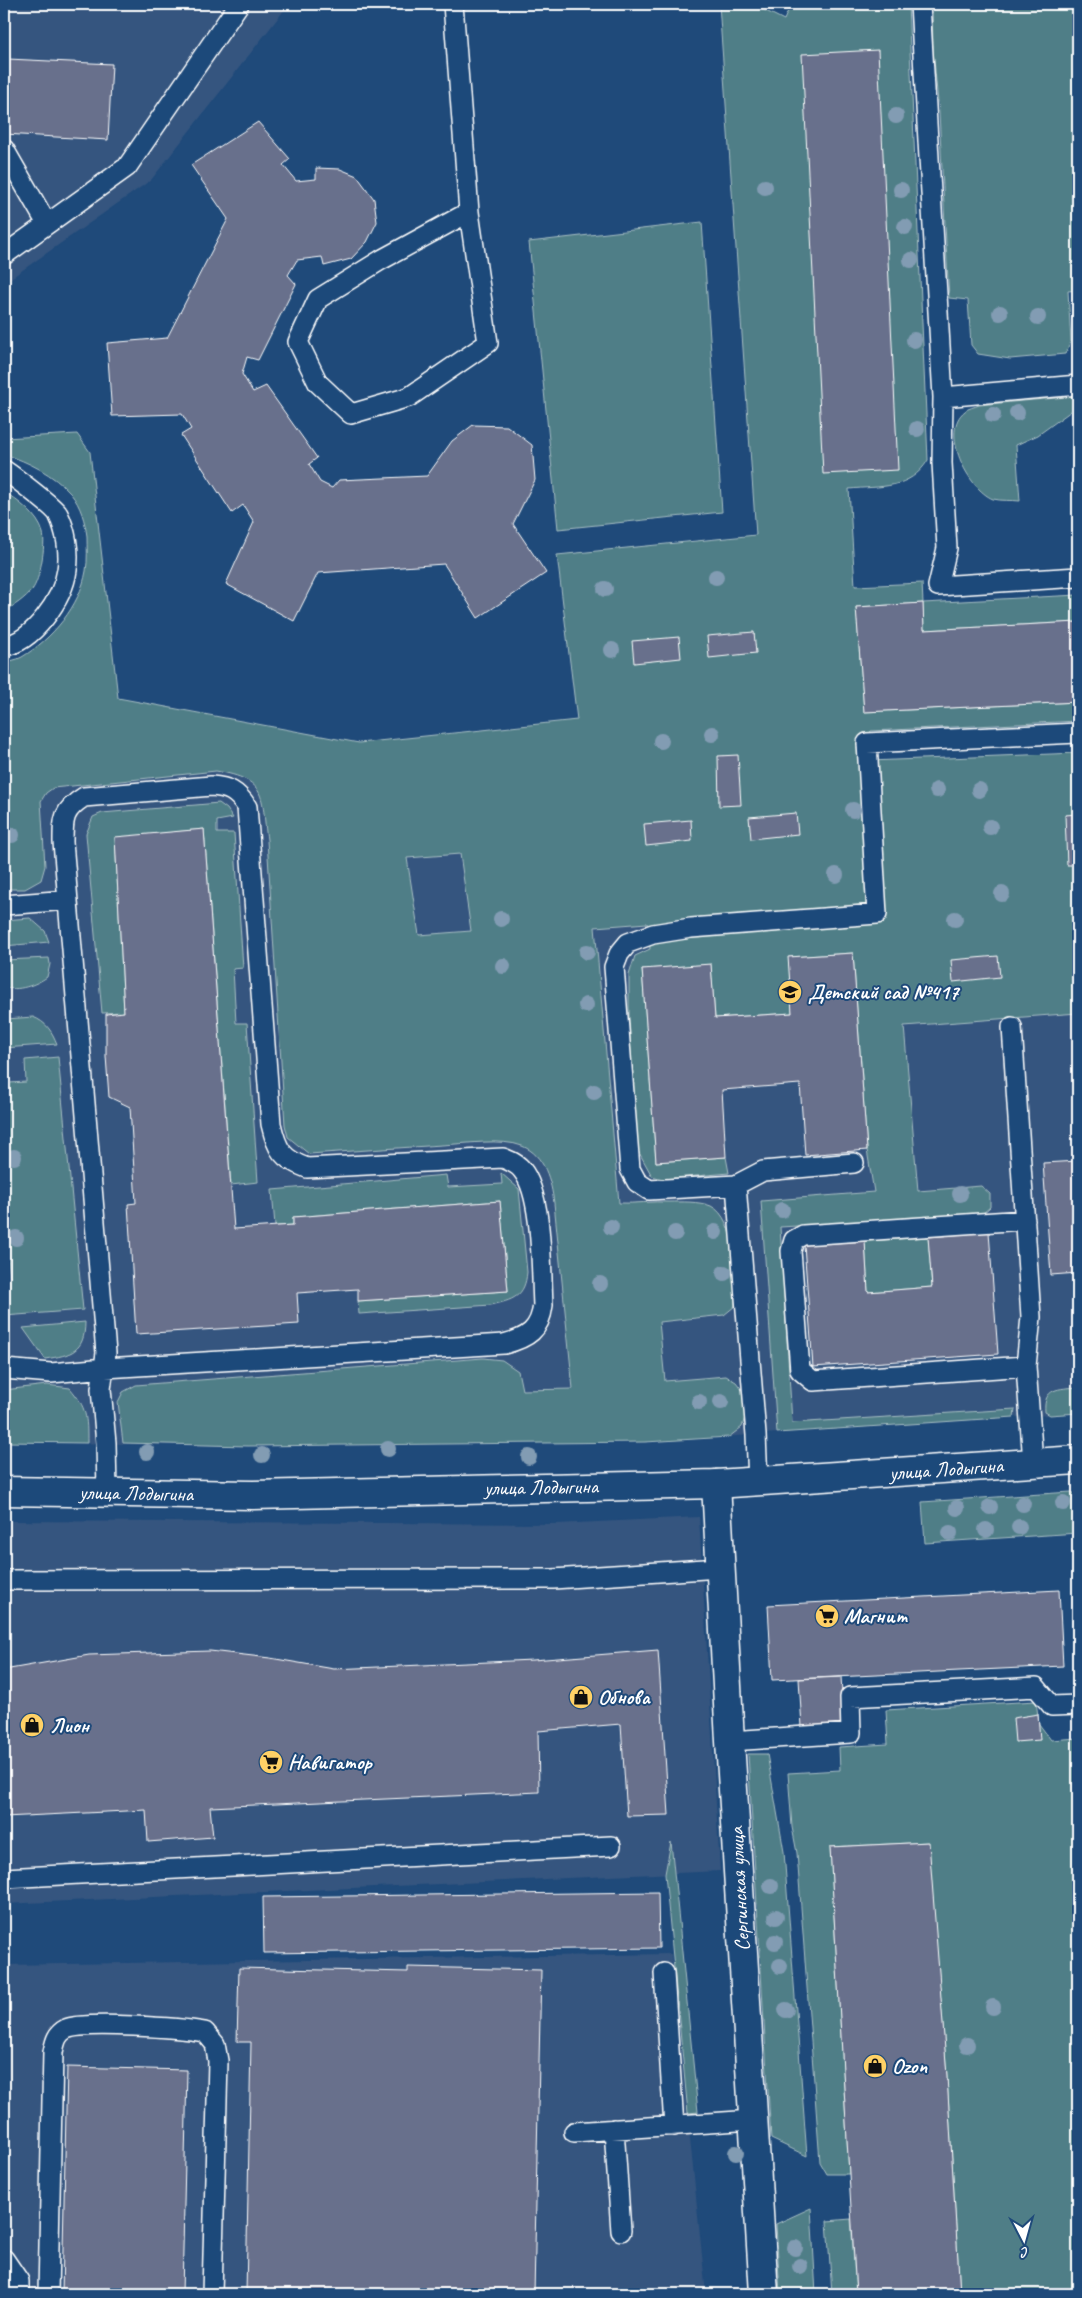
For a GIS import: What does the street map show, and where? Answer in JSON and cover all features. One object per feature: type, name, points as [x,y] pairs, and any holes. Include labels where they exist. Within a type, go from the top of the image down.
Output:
[{"type":"main road","name":"улица Лодыгина","points":[[4,1491],[253,1495],[716,1484],[1078,1460]]},
{"type":"main road","name":"Сергинская улица","points":[[716,1484],[764,2294]]},
{"type":"lane","points":[[4,255],[127,166],[239,4]]},
{"type":"lane","points":[[452,4],[469,212],[488,343],[409,397],[350,414],[318,383],[298,342],[318,299],[381,260],[469,212]]},
{"type":"lane","points":[[920,4],[943,398],[942,463],[946,548],[938,586],[1078,577]]},
{"type":"lane","points":[[4,149],[47,224]]},
{"type":"lane","points":[[943,398],[1078,385]]},
{"type":"lane","points":[[4,470],[57,512],[66,536],[67,570],[59,594],[43,622],[13,645],[4,646]]},
{"type":"lane","points":[[854,1163],[763,1171],[736,1186],[648,1190],[637,1182],[630,1169],[614,967],[619,954],[628,943],[652,934],[877,914],[867,743],[1078,733]]},
{"type":"lane","points":[[4,1369],[51,1374],[105,1368],[504,1344],[518,1341],[533,1331],[542,1319],[543,1305],[536,1204],[532,1185],[522,1169],[503,1158],[307,1168],[294,1163],[282,1153],[275,1141],[271,1124],[247,807],[235,792],[226,787],[211,786],[99,794],[84,797],[72,805],[66,814],[63,824],[62,842],[104,1325],[105,1368],[101,1389],[106,1443],[107,1492]]},
{"type":"lane","points":[[4,905],[68,900]]},
{"type":"lane","points":[[1012,1026],[1031,1317],[1026,1366],[1033,1463]]},
{"type":"lane","points":[[736,1186],[758,1482]]},
{"type":"lane","points":[[1025,1220],[803,1235],[794,1240],[791,1251],[800,1370],[814,1381],[1026,1366]]},
{"type":"lane","points":[[4,1580],[553,1579],[720,1568]]},
{"type":"lane","points":[[730,1741],[852,1734],[850,1697],[1036,1687],[1052,1706],[1078,1705]]},
{"type":"lane","points":[[4,1878],[611,1846]]},
{"type":"lane","points":[[664,1972],[674,2126]]},
{"type":"lane","points":[[48,2294],[53,2052],[57,2037],[66,2029],[84,2026],[184,2028],[205,2032],[214,2044],[218,2061],[212,2294]]},
{"type":"lane","points":[[574,2132],[753,2120]]},
{"type":"lane","points":[[614,2129],[621,2231]]},
{"type":"lane","points":[[4,2259],[19,2282],[19,2294]]},
{"type":"shaded area","points":[[4,4],[289,4],[151,180],[4,283]]},
{"type":"shaded area","points":[[756,536],[857,750],[868,761],[1078,753],[1078,1413],[645,1442],[248,1446],[4,1442],[4,704],[118,698],[359,743],[577,720],[557,555]]},
{"type":"shaded area","points":[[699,1517],[720,1871],[4,1904],[4,1521],[557,1524]]},
{"type":"shaded area","points":[[671,1954],[706,2294],[4,2294],[4,1965]]},
{"type":"green space","points":[[719,4],[752,4],[784,20],[791,4],[908,4],[928,460],[921,470],[903,482],[893,485],[849,489],[855,586],[922,583],[923,603],[856,607],[864,712],[1078,702],[1078,721],[871,731],[857,750],[869,761],[1078,753],[1078,1013],[904,1026],[918,1191],[981,1186],[990,1194],[990,1207],[981,1215],[780,1227],[792,1423],[1015,1409],[1014,1417],[777,1433],[761,1201],[874,1192],[867,1150],[853,953],[789,957],[792,1013],[715,1018],[711,965],[642,969],[656,1162],[726,1157],[729,1173],[663,1179],[652,1176],[636,1147],[629,1016],[629,975],[635,956],[650,949],[647,923],[595,927],[619,1203],[701,1203],[711,1206],[720,1213],[726,1223],[735,1266],[735,1306],[724,1315],[659,1322],[665,1381],[726,1376],[736,1382],[743,1391],[745,1417],[742,1427],[729,1437],[645,1442],[248,1446],[123,1443],[118,1402],[123,1392],[136,1385],[483,1358],[502,1360],[518,1371],[522,1390],[573,1389],[554,1203],[549,1178],[541,1162],[530,1150],[514,1144],[482,1142],[309,1154],[288,1137],[285,1125],[264,812],[259,792],[245,779],[216,771],[53,788],[46,793],[41,801],[45,866],[41,880],[25,889],[4,889],[4,662],[20,658],[33,650],[54,631],[71,609],[78,597],[86,571],[87,536],[80,509],[71,494],[48,475],[31,465],[4,454],[4,438],[77,434],[90,452],[118,698],[359,743],[577,720],[557,555],[756,535]],"holes":[[[460,854],[471,931],[419,935],[407,858]]]},
{"type":"green space","points":[[932,4],[1078,4],[1078,290],[1068,291],[1071,342],[1065,354],[1010,359],[978,354],[971,345],[968,300],[949,298],[939,113],[933,49]]},
{"type":"green space","points":[[702,222],[722,512],[558,529],[529,242]]},
{"type":"green space","points":[[1078,396],[1078,406],[1038,435],[1016,445],[1020,501],[993,499],[974,484],[960,459],[956,445],[955,432],[958,420],[965,411],[979,405]]},
{"type":"green space","points":[[4,491],[37,520],[43,533],[44,546],[38,579],[32,590],[23,599],[4,610]]},
{"type":"green space","points":[[1078,595],[1078,622],[924,630],[923,603]]},
{"type":"green space","points":[[219,803],[227,809],[233,818],[217,821],[217,833],[234,833],[243,968],[233,969],[236,1023],[247,1023],[258,1182],[231,1185],[204,829],[115,838],[124,1012],[102,1013],[86,834],[93,817],[102,813]]},
{"type":"green space","points":[[30,918],[45,931],[49,942],[4,946],[4,920]]},
{"type":"green space","points":[[49,958],[50,964],[47,977],[43,980],[15,989],[4,987],[4,960]]},
{"type":"green space","points":[[33,1017],[42,1021],[48,1027],[57,1044],[4,1048],[6,1019]]},
{"type":"green space","points":[[58,1057],[83,1310],[4,1316],[4,1280],[10,1279],[4,1210],[4,1061],[7,1061],[9,1083],[26,1082],[25,1060]]},
{"type":"green space","points":[[501,1173],[519,1189],[527,1272],[521,1292],[512,1299],[491,1305],[359,1314],[358,1301],[508,1291],[500,1201],[293,1217],[293,1225],[275,1226],[272,1190],[446,1175],[448,1187],[502,1184]]},
{"type":"green space","points":[[928,1237],[932,1287],[868,1292],[865,1241]]},
{"type":"green space","points":[[85,1322],[82,1340],[75,1350],[62,1356],[45,1359],[23,1328]]},
{"type":"green space","points":[[47,1385],[70,1388],[76,1395],[85,1413],[87,1443],[4,1442],[4,1390]]},
{"type":"green space","points":[[1078,1387],[1078,1413],[1050,1415],[1045,1412],[1045,1404],[1050,1394],[1059,1389]]},
{"type":"green space","points":[[1071,1492],[1078,1495],[1078,1533],[925,1543],[922,1502]]},
{"type":"green space","points":[[1036,1701],[1039,1724],[1051,1740],[1078,1738],[1078,2294],[960,2294],[947,2076],[928,1842],[830,1847],[849,2174],[827,2174],[820,2162],[797,1853],[792,1827],[788,1773],[840,1770],[839,1747],[888,1744],[886,1710]]},
{"type":"green space","points":[[748,1754],[767,1754],[784,1852],[807,2156],[771,2139]]},
{"type":"green space","points":[[671,1842],[698,2112],[688,2113],[665,1874]]},
{"type":"green space","points":[[811,2208],[816,2294],[780,2294],[776,2224]]},
{"type":"green space","points":[[851,2219],[856,2294],[832,2294],[827,2221]]},
{"type":"building","points":[[878,50],[898,470],[823,474],[802,54]]},
{"type":"building","points":[[8,59],[112,64],[108,140],[4,134]]},
{"type":"building","points":[[258,122],[290,159],[283,165],[296,181],[316,179],[316,168],[340,169],[357,176],[374,199],[377,222],[367,242],[351,259],[324,266],[322,257],[297,260],[288,275],[296,284],[258,360],[247,357],[242,374],[253,392],[266,386],[317,458],[309,464],[320,482],[332,488],[339,480],[427,476],[452,441],[473,425],[507,426],[532,445],[535,480],[513,524],[546,573],[478,618],[444,564],[318,573],[294,621],[226,584],[254,522],[243,505],[232,513],[181,435],[191,429],[182,414],[112,416],[107,343],[167,338],[228,219],[191,165]]},
{"type":"building","points":[[923,603],[924,630],[1078,622],[1078,702],[864,712],[856,607]]},
{"type":"building","points":[[754,632],[756,653],[709,658],[707,636]]},
{"type":"building","points":[[679,637],[681,658],[634,663],[632,641]]},
{"type":"building","points":[[738,755],[741,805],[719,806],[718,756]]},
{"type":"building","points":[[796,813],[798,834],[751,839],[749,817]]},
{"type":"building","points":[[1078,814],[1078,865],[1067,865],[1065,815]]},
{"type":"building","points":[[691,820],[692,841],[646,846],[644,824]]},
{"type":"building","points":[[204,829],[234,1229],[293,1225],[293,1217],[500,1201],[508,1291],[358,1301],[358,1289],[297,1293],[299,1324],[136,1334],[128,1204],[136,1203],[130,1107],[109,1097],[106,1056],[106,1014],[124,1012],[115,837]]},
{"type":"building","points":[[1078,915],[1078,966],[1074,966],[1073,916]]},
{"type":"building","points":[[853,953],[867,1150],[805,1155],[800,1084],[722,1090],[726,1157],[656,1162],[642,969],[711,964],[715,1018],[792,1013],[788,957]]},
{"type":"building","points":[[998,956],[1000,977],[953,982],[951,960]]},
{"type":"building","points":[[1078,1161],[1078,1273],[1051,1275],[1043,1163]]},
{"type":"building","points":[[989,1232],[998,1354],[813,1367],[804,1245],[865,1241],[868,1292],[932,1287],[928,1237]]},
{"type":"building","points":[[1059,1590],[1063,1666],[772,1680],[768,1605]]},
{"type":"building","name":"Навигатор","points":[[658,1650],[669,1815],[627,1816],[621,1724],[538,1731],[539,1792],[210,1807],[213,1837],[148,1842],[146,1810],[4,1817],[4,1670],[89,1655],[210,1651],[270,1658],[334,1669],[533,1660]]},
{"type":"building","points":[[841,1677],[844,1724],[802,1727],[799,1679]]},
{"type":"building","points":[[1038,1714],[1040,1740],[1015,1742],[1013,1718]]},
{"type":"building","points":[[929,1842],[947,2076],[960,2294],[856,2294],[830,1847]]},
{"type":"building","points":[[658,1892],[659,1948],[264,1953],[263,1897]]},
{"type":"building","points":[[408,1967],[541,1970],[534,2294],[246,2294],[251,2042],[237,2042],[239,1968],[408,1972]]},
{"type":"building","points":[[67,2067],[187,2070],[182,2294],[62,2294]]},
{"type":"place","name":"Детский сад №417","points":[[790,992]]},
{"type":"place","name":"Магнит","points":[[827,1616]]},
{"type":"place","name":"Обнова","points":[[581,1697]]},
{"type":"place","name":"Лион","points":[[32,1725]]},
{"type":"place","name":"Навигатор","points":[[271,1762]]},
{"type":"place","name":"Ozon","points":[[875,2066]]}]
